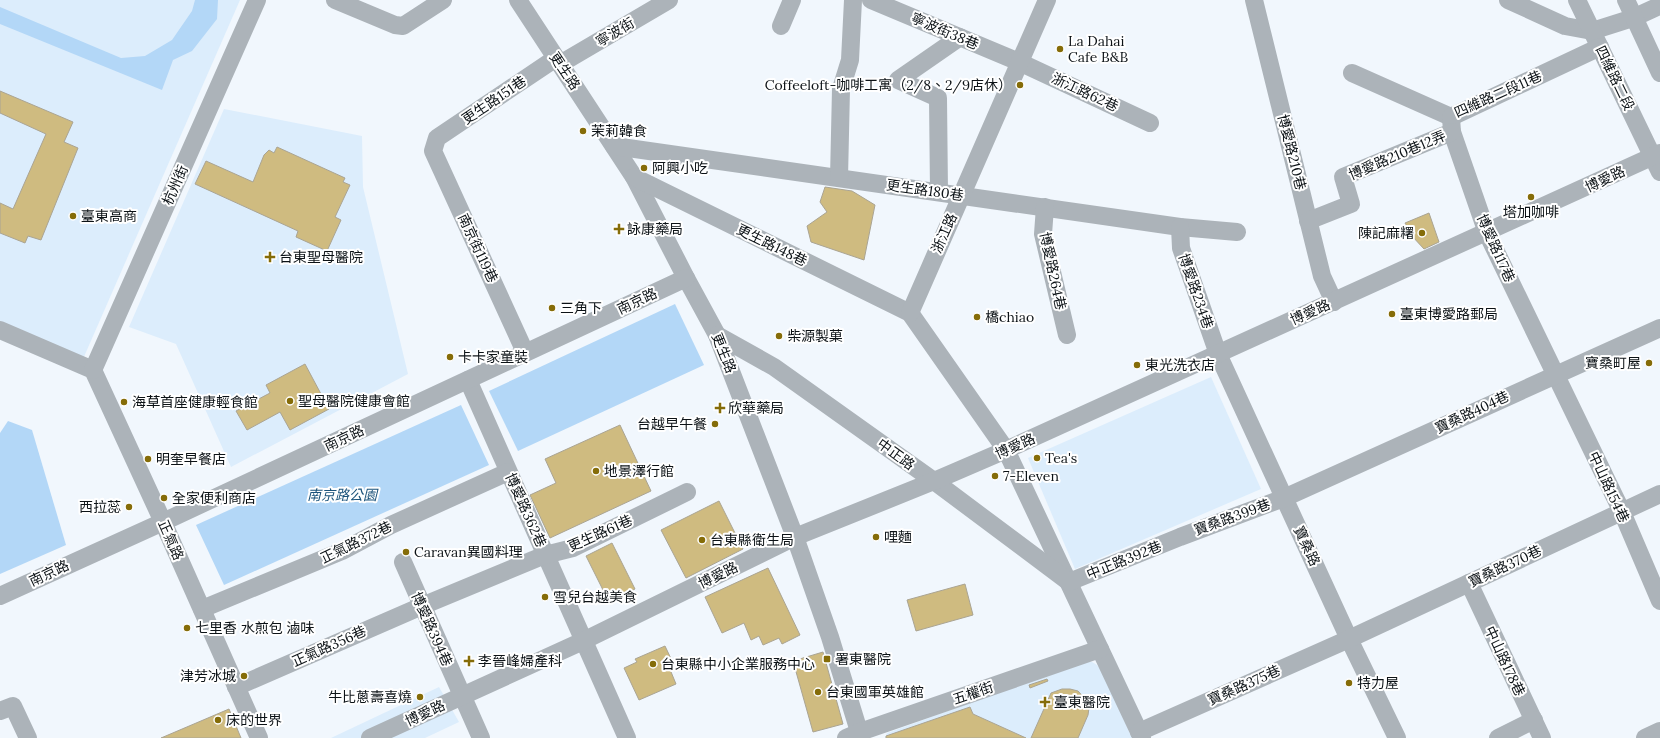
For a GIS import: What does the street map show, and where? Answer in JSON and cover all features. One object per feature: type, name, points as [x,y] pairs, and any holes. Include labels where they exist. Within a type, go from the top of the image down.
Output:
[{"type":"street","name":"杭州街","points":[[93,370],[257,0]]},
{"type":"street","points":[[335,0],[395,25],[403,26],[443,0]]},
{"type":"street","name":"更生路","points":[[518,0],[634,177],[717,335],[796,537],[830,637],[856,736]]},
{"type":"street","name":"寧波街","points":[[558,61],[669,0]]},
{"type":"street","points":[[781,26],[792,0]]},
{"type":"street","points":[[839,178],[841,89],[850,60],[853,0]]},
{"type":"street","name":"寧波街38巷","points":[[871,0],[1020,62]]},
{"type":"street","name":"浙江路","points":[[910,313],[1047,0]]},
{"type":"street","name":"博愛路210巷","points":[[1254,0],[1322,276],[1334,302]]},
{"type":"street","points":[[1508,0],[1565,26],[1592,31],[1633,18],[1658,5]]},
{"type":"street","name":"四維路二段","points":[[1577,0],[1657,161]]},
{"type":"street","points":[[1626,0],[1633,18],[1660,73]]},
{"type":"street","points":[[939,192],[938,98],[898,80],[960,37]]},
{"type":"street","name":"四維路二段11巷","points":[[1352,72],[1451,124],[1600,47]]},
{"type":"street","name":"更生路151巷","points":[[435,143],[437,138],[558,61]]},
{"type":"street","name":"浙江路62巷","points":[[1020,62],[1150,123]]},
{"type":"street","name":"博愛路210巷12弄","points":[[1308,221],[1351,204],[1343,177],[1451,124]]},
{"type":"street","name":"博愛路117巷","points":[[1451,124],[1487,233],[1556,374]]},
{"type":"street","name":"南京街119巷","points":[[435,143],[433,151],[525,352]]},
{"type":"street","name":"更生路180巷","points":[[614,146],[1180,227],[1237,232]]},
{"type":"street","name":"博愛路","points":[[370,738],[584,641],[796,537],[934,482],[1487,233],[1657,161]]},
{"type":"street","name":"更生路148巷","points":[[634,177],[910,313]]},
{"type":"street","name":"博愛路264巷","points":[[1045,207],[1044,234],[1067,335]]},
{"type":"street","name":"博愛路234巷","points":[[1180,227],[1181,248],[1218,354]]},
{"type":"street","name":"南京路","points":[[0,596],[163,522],[686,278]]},
{"type":"street","points":[[910,313],[1006,450]]},
{"type":"street","name":"寶桑路404巷","points":[[1284,498],[1660,328]]},
{"type":"street","points":[[0,330],[93,370]]},
{"type":"street","name":"中正路","points":[[717,335],[774,367],[934,482],[1069,582]]},
{"type":"street","name":"寶桑路","points":[[1218,354],[1349,639],[1397,738]]},
{"type":"street","name":"正氣路","points":[[93,370],[163,522],[259,738]]},
{"type":"street","name":"中山路154巷","points":[[1556,374],[1622,512],[1660,601]]},
{"type":"street","name":"博愛路362巷","points":[[468,380],[627,738]]},
{"type":"street","name":"中正路","points":[[1006,450],[1140,735]]},
{"type":"street","name":"正氣路372巷","points":[[202,609],[342,551],[391,525],[508,472]]},
{"type":"street","name":"更生路61巷","points":[[422,606],[545,555],[573,548],[687,492]]},
{"type":"street","name":"寶桑路370巷","points":[[1349,639],[1660,494]]},
{"type":"street","name":"寶桑路399巷","points":[[1180,537],[1284,498]]},
{"type":"street","name":"中正路392巷","points":[[1069,582],[1180,537]]},
{"type":"street","name":"博愛路394巷","points":[[403,562],[481,738]]},
{"type":"street","name":"中山路178巷","points":[[1469,583],[1542,738]]},
{"type":"street","name":"正氣路356巷","points":[[236,687],[422,606]]},
{"type":"street","name":"寶桑路375巷","points":[[1140,735],[1349,639]]},
{"type":"street","name":"五權街","points":[[856,736],[1100,649]]},
{"type":"street","points":[[6,709],[28,738]]},
{"type":"street","points":[[1498,738],[1534,720]]},
{"type":"street","points":[[1645,738],[1660,731]]},
{"type":"shaded area","name":"臺東高商","points":[[0,0],[240,0],[83,359],[0,323]]},
{"type":"shaded area","name":"台東聖母醫院","points":[[224,109],[362,136],[363,187],[408,374],[231,467],[176,344],[129,327]]},
{"type":"shaded area","points":[[1211,377],[1261,489],[1075,569],[1028,458]]},
{"type":"shaded area","name":"臺東醫院","points":[[1084,662],[1092,662],[1102,671],[1132,738],[885,738],[887,733]]},
{"type":"shaded area","points":[[439,687],[459,722],[425,738],[331,738]]},
{"type":"green space","points":[[195,0],[218,0],[217,19],[192,51],[173,60],[162,90],[0,24],[0,7],[121,58],[145,56],[172,40],[192,11]]},
{"type":"green space","points":[[675,304],[704,365],[518,451],[489,391]]},
{"type":"green space","name":"南京路公園","points":[[461,405],[489,465],[224,585],[196,525]]},
{"type":"green space","points":[[8,421],[32,430],[66,545],[0,574],[0,433]]},
{"type":"building","points":[[0,91],[73,122],[64,142],[78,148],[41,240],[28,236],[25,243],[0,233],[0,203],[13,209],[46,134],[0,113]]},
{"type":"building","points":[[277,147],[345,178],[343,182],[350,185],[335,217],[341,220],[327,251],[296,237],[298,231],[195,184],[206,161],[253,182],[264,155],[269,150],[274,153]]},
{"type":"building","points":[[825,187],[852,191],[875,205],[864,260],[811,242],[807,226],[827,212],[820,202]]},
{"type":"building","points":[[1429,213],[1439,242],[1424,249],[1412,236],[1405,223]]},
{"type":"building","name":"聖母醫院健康會館","points":[[305,364],[329,409],[290,430],[280,412],[247,430],[236,411],[270,393],[266,385]]},
{"type":"building","name":"地景澤行館","points":[[620,425],[651,491],[550,538],[530,495],[556,483],[545,459]]},
{"type":"building","name":"台東縣衛生局","points":[[719,501],[743,549],[686,578],[661,530]]},
{"type":"building","points":[[612,543],[635,589],[609,602],[586,556]]},
{"type":"building","points":[[768,568],[800,635],[782,644],[779,638],[763,645],[759,636],[751,640],[744,623],[722,633],[705,597]]},
{"type":"building","points":[[965,584],[973,615],[916,631],[907,600]]},
{"type":"building","points":[[665,646],[674,665],[669,667],[676,684],[639,700],[624,668],[637,662],[635,659]]},
{"type":"building","name":"台東國軍英雄館","points":[[823,652],[843,724],[813,732],[793,661]]},
{"type":"building","points":[[1047,679],[1048,681],[1030,688],[1029,685]]},
{"type":"building","points":[[1062,689],[1078,691],[1087,701],[1089,708],[1088,715],[1078,738],[1031,738],[1051,693]]},
{"type":"building","points":[[970,707],[973,714],[1026,738],[886,738],[886,736]]},
{"type":"building","name":"床的世界","points":[[229,709],[241,738],[161,738]]},
{"type":"place","name":"La Dahai Cafe B&B","points":[[1060,49]]},
{"type":"place","name":"Coffeeloft-咖啡工寓（2/8、2/9店休）","points":[[1020,85]]},
{"type":"place","name":"茉莉韓食","points":[[583,131]]},
{"type":"place","name":"阿興小吃","points":[[644,168]]},
{"type":"place","name":"塔加咖啡","points":[[1531,197]]},
{"type":"place","name":"臺東高商","points":[[73,216]]},
{"type":"place","name":"詠康藥局","points":[[619,229]]},
{"type":"place","name":"陳記麻糬","points":[[1422,233]]},
{"type":"place","name":"台東聖母醫院","points":[[270,257]]},
{"type":"place","name":"三角下","points":[[552,308]]},
{"type":"place","name":"臺東博愛路郵局","points":[[1392,314]]},
{"type":"place","name":"橋chiao","points":[[977,317]]},
{"type":"place","name":"柴源製菓","points":[[779,336]]},
{"type":"place","name":"卡卡家童裝","points":[[450,357]]},
{"type":"place","name":"寶桑町屋","points":[[1649,363]]},
{"type":"place","name":"東光洗衣店","points":[[1137,365]]},
{"type":"place","name":"聖母醫院健康會館","points":[[290,401]]},
{"type":"place","name":"海草首座健康輕食館","points":[[124,402]]},
{"type":"place","name":"欣華藥局","points":[[720,408]]},
{"type":"place","name":"台越早午餐","points":[[715,424]]},
{"type":"place","name":"Tea's","points":[[1037,458]]},
{"type":"place","name":"明奎早餐店","points":[[148,459]]},
{"type":"place","name":"地景澤行館","points":[[596,471]]},
{"type":"place","name":"7-Eleven","points":[[995,476]]},
{"type":"place","name":"全家便利商店","points":[[164,498]]},
{"type":"place","name":"西拉蕊","points":[[129,507]]},
{"type":"place","name":"哩麵","points":[[876,537]]},
{"type":"place","name":"台東縣衛生局","points":[[702,540]]},
{"type":"place","name":"Caravan異國料理","points":[[406,552]]},
{"type":"place","name":"雪兒台越美食","points":[[545,597]]},
{"type":"place","name":"七里香 水煎包 滷味","points":[[187,628]]},
{"type":"place","name":"署東醫院","points":[[827,659]]},
{"type":"place","name":"李晉峰婦產科","points":[[469,661]]},
{"type":"place","name":"台東縣中小企業服務中心","points":[[653,664]]},
{"type":"place","name":"津芳冰城","points":[[244,676]]},
{"type":"place","name":"特力屋","points":[[1349,683]]},
{"type":"place","name":"台東國軍英雄館","points":[[818,692]]},
{"type":"place","name":"牛比蔥壽喜燒","points":[[420,697]]},
{"type":"place","name":"臺東醫院","points":[[1045,702]]},
{"type":"place","name":"床的世界","points":[[218,720]]}]
